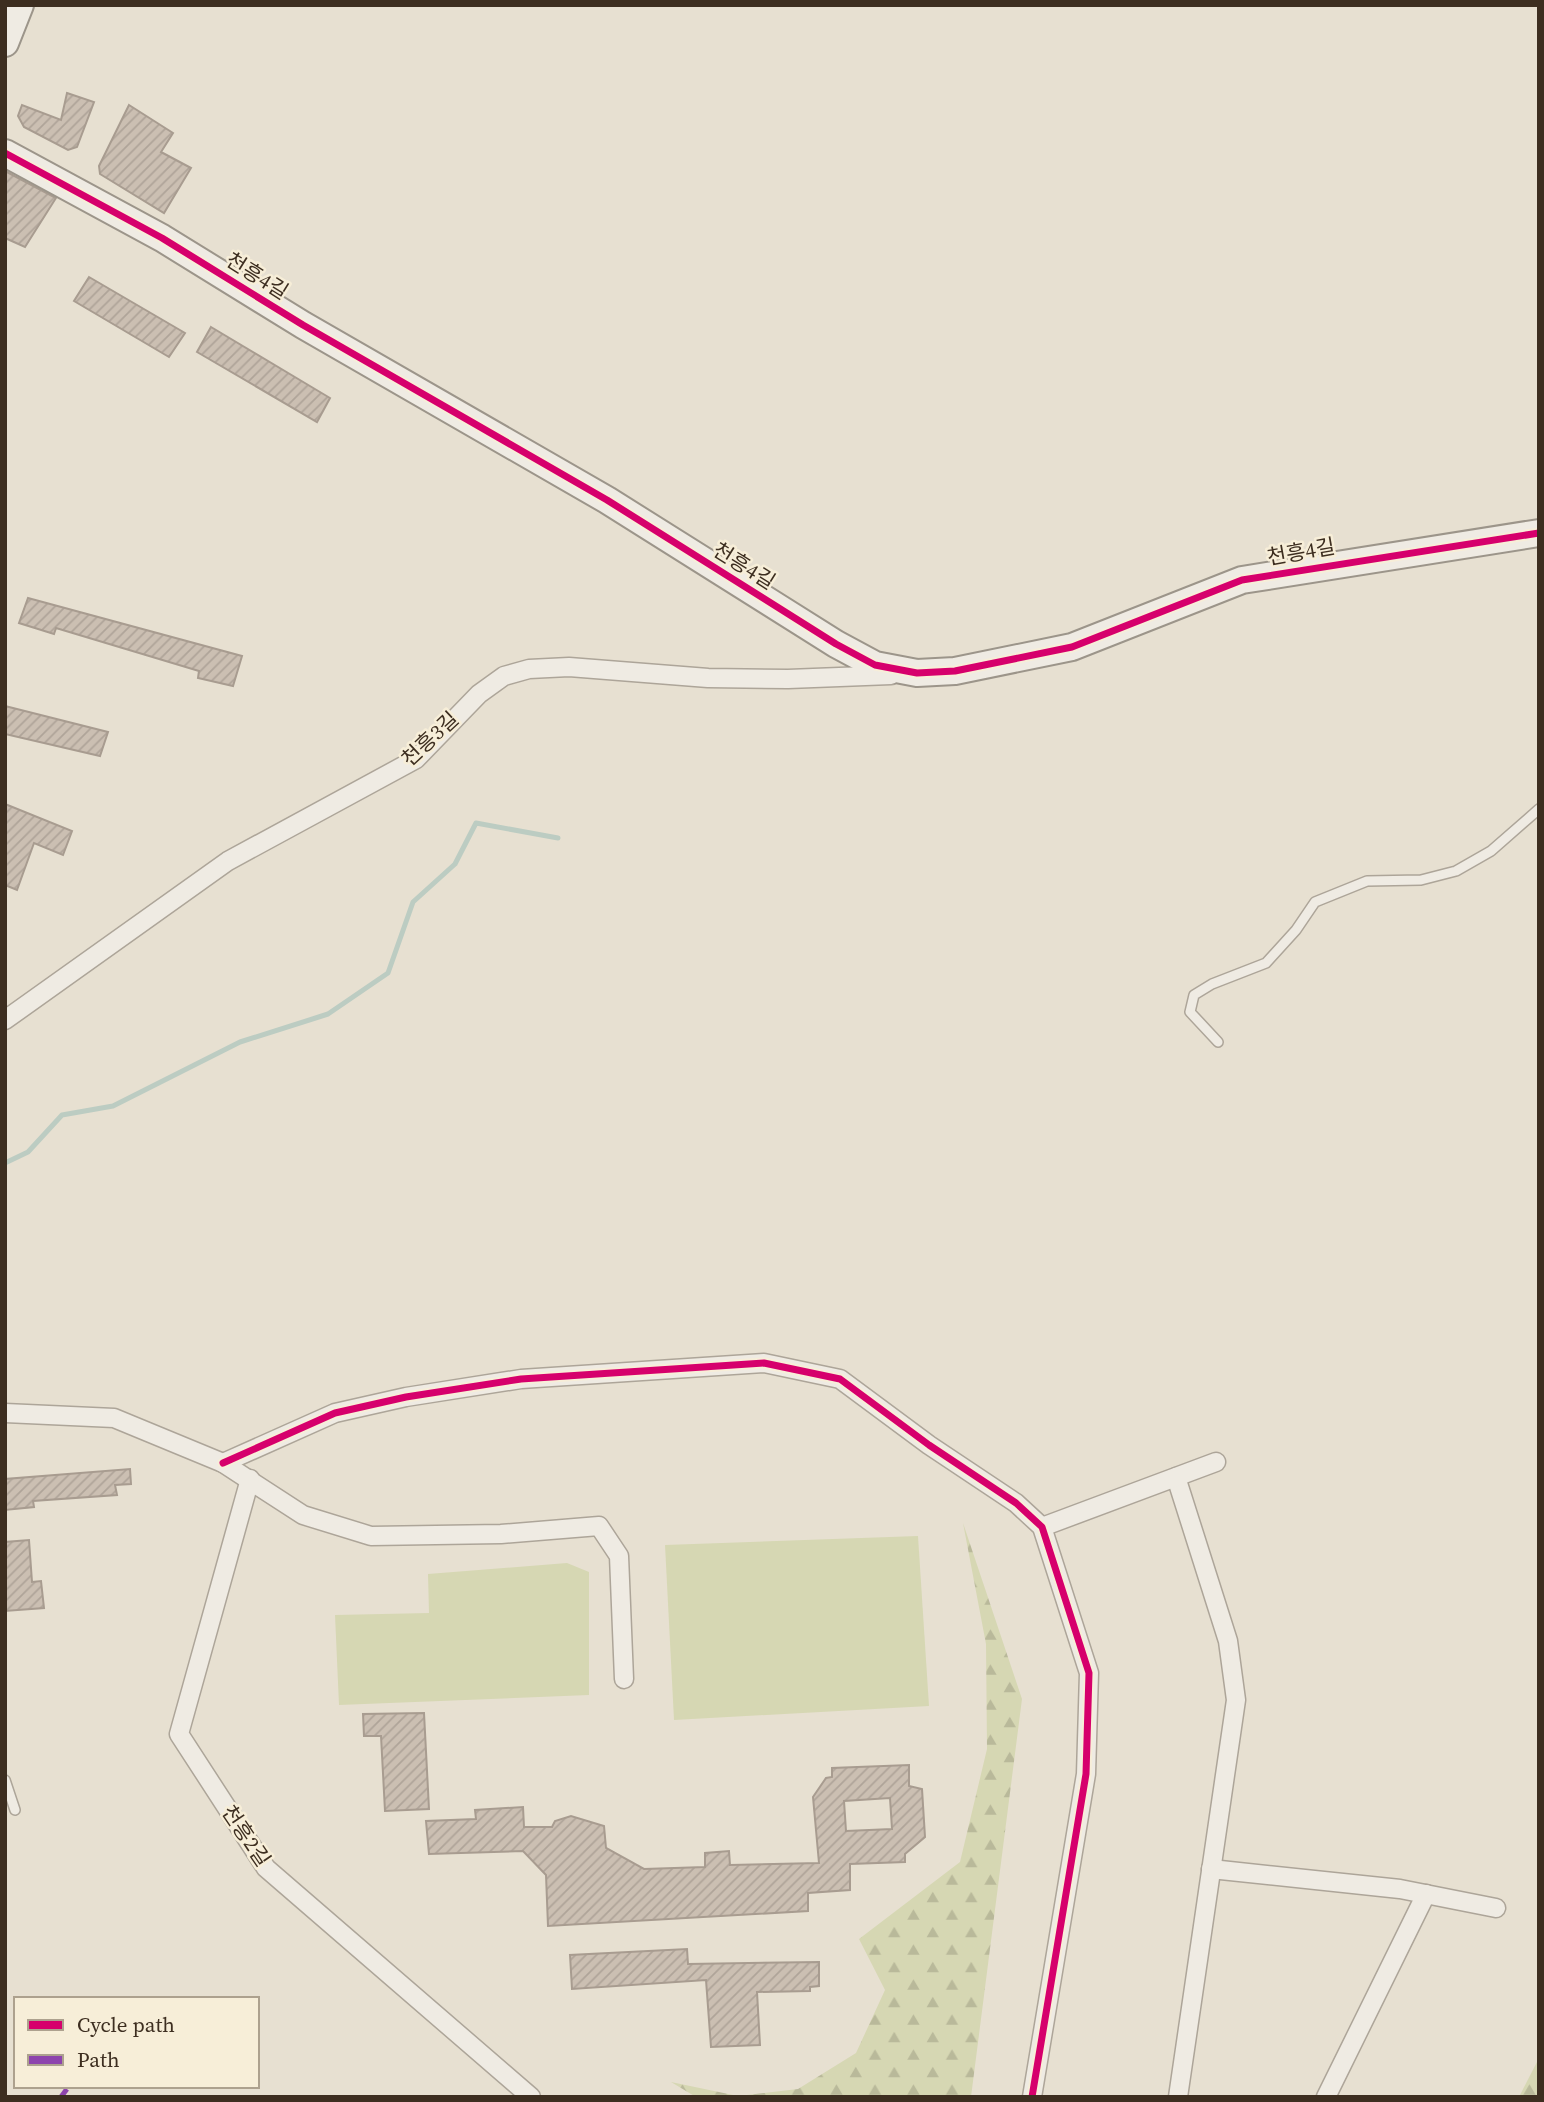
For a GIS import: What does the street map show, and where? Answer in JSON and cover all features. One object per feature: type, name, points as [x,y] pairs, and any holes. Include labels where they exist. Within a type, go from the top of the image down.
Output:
[{"type":"street","points":[[5,43],[20,5]]},
{"type":"street","name":"천흥4길","points":[[5,153],[162,238],[303,325],[607,500],[836,644],[875,665],[916,673],[955,671],[1072,647],[1242,580],[1539,533]]},
{"type":"street","name":"천흥3길","points":[[5,1020],[228,861],[416,759],[479,694],[505,676],[529,669],[569,667],[708,678],[788,679],[916,673]]},
{"type":"street","points":[[223,1463],[335,1413],[406,1397],[521,1379],[764,1363],[840,1379],[929,1445],[1016,1503],[1042,1527],[1089,1673],[1086,1774],[1032,2097]]},
{"type":"street","points":[[5,1413],[114,1418],[223,1463],[303,1516],[371,1536],[500,1534],[599,1526],[619,1556],[624,1679]]},
{"type":"street","points":[[1042,1527],[1216,1462]]},
{"type":"street","points":[[1176,1477],[1228,1641],[1236,1700],[1178,2097]]},
{"type":"street","name":"천흥2길","points":[[250,1479],[179,1734],[266,1868],[531,2097]]},
{"type":"street","points":[[1211,1869],[1426,1894],[1496,1908]]},
{"type":"street","points":[[1326,2097],[1426,1894]]},
{"type":"lane","points":[[1218,1042],[1190,1012],[1194,995],[1212,984],[1266,963],[1296,930],[1315,902],[1367,881],[1421,880],[1456,871],[1491,851],[1539,808]]},
{"type":"lane","points":[[5,1780],[15,1810]]},
{"type":"green space","points":[[963,1523],[1022,1699],[971,2097],[696,2097],[671,2082],[738,2096],[798,2089],[856,2053],[885,1990],[859,1939],[960,1862],[987,1749],[986,1644]]},
{"type":"green space","points":[[918,1536],[929,1706],[674,1720],[665,1545]]},
{"type":"green space","points":[[567,1563],[589,1572],[589,1695],[339,1705],[335,1615],[429,1613],[428,1574]]},
{"type":"green space","points":[[1539,2058],[1539,2097],[1519,2097]]},
{"type":"building","points":[[67,93],[94,102],[77,147],[68,150],[24,127],[18,116],[22,105],[61,120]]},
{"type":"building","points":[[129,105],[173,133],[161,152],[191,168],[164,213],[100,174],[99,166]]},
{"type":"building","points":[[5,171],[56,198],[25,247],[5,238]]},
{"type":"building","points":[[89,277],[185,333],[169,357],[74,301]]},
{"type":"building","points":[[211,327],[330,398],[317,422],[197,352]]},
{"type":"building","points":[[28,598],[242,656],[233,686],[198,678],[199,671],[56,628],[54,634],[19,623]]},
{"type":"building","points":[[5,706],[108,732],[100,756],[5,734]]},
{"type":"building","points":[[5,804],[72,831],[63,855],[34,843],[17,890],[5,885]]},
{"type":"building","points":[[130,1469],[131,1484],[115,1485],[117,1495],[33,1501],[34,1507],[5,1510],[5,1479]]},
{"type":"building","points":[[29,1540],[32,1582],[41,1581],[44,1608],[5,1611],[5,1542]]},
{"type":"building","points":[[424,1713],[429,1809],[385,1811],[381,1736],[364,1736],[363,1714]]},
{"type":"building","points":[[909,1765],[909,1786],[922,1789],[925,1837],[905,1854],[905,1862],[850,1864],[850,1890],[808,1893],[808,1911],[548,1926],[546,1875],[523,1851],[429,1854],[426,1821],[476,1819],[475,1810],[523,1807],[524,1827],[552,1827],[555,1821],[571,1816],[604,1826],[606,1848],[644,1869],[705,1867],[705,1853],[729,1851],[730,1865],[819,1863],[813,1797],[826,1778],[832,1777],[832,1768]],"holes":[[[890,1798],[892,1829],[846,1831],[844,1801]]]},
{"type":"building","points":[[687,1949],[688,1964],[819,1962],[819,1986],[810,1987],[810,1991],[757,1992],[760,2045],[711,2047],[706,1980],[572,1989],[570,1955]]},
{"type":"waterway","points":[[5,1163],[28,1152],[62,1115],[113,1106],[240,1042],[328,1014],[388,973],[413,902],[455,864],[476,823],[558,838]]},
{"type":"marked path","points":[[61,2097],[68,2088]]},
{"type":"cycle path","points":[[5,153],[162,238],[303,325],[607,500],[836,644],[875,665],[917,673],[955,671],[1072,647],[1242,580],[1539,533]]},
{"type":"cycle path","points":[[223,1463],[335,1413],[406,1397],[521,1379],[764,1363],[840,1379],[929,1445],[1016,1503],[1042,1527],[1089,1673],[1086,1774],[1032,2097]]}]
